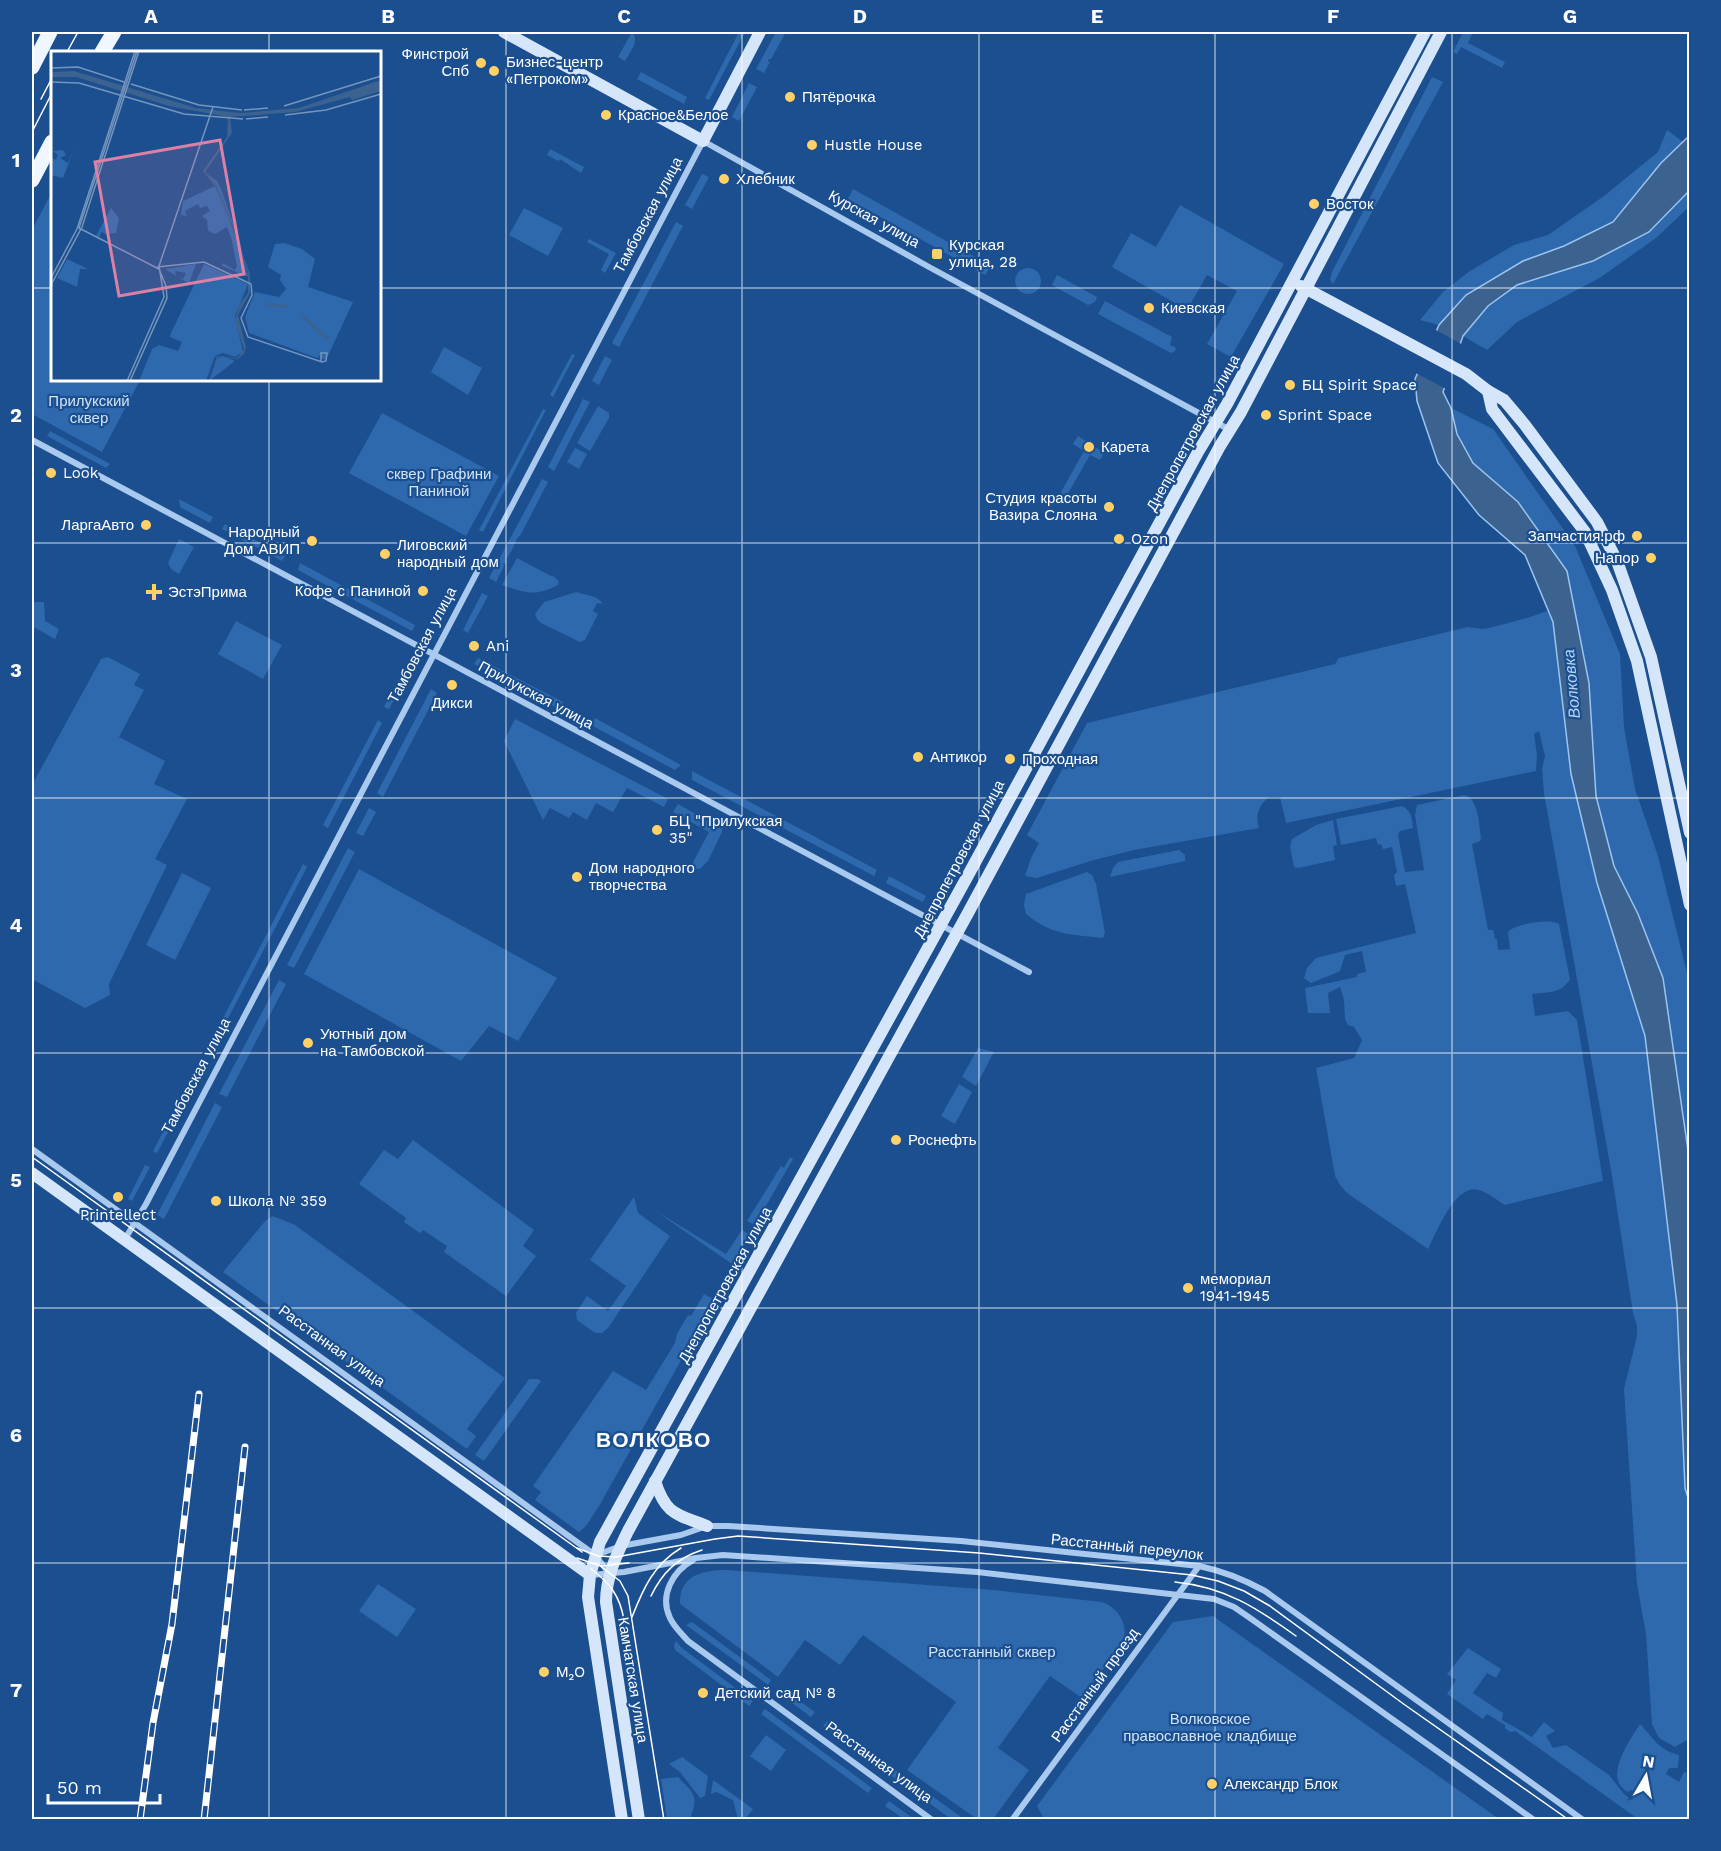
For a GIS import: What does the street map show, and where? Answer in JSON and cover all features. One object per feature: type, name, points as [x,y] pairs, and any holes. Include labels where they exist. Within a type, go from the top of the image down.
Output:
[{"type":"main road","points":[[32,67],[50,32]]},
{"type":"main road","points":[[103,51],[114,32]]},
{"type":"main road","name":"Курская улица","points":[[504,32],[703,141]]},
{"type":"main road","name":"Тамбовская улица","points":[[703,141],[760,32]]},
{"type":"main road","name":"Днепропетровская улица","points":[[590,1575],[595,1555],[618,1509],[1227,404],[1425,32]]},
{"type":"main road","name":"Днепропетровская улица","points":[[621,1546],[1307,290],[1442,32]]},
{"type":"main road","points":[[32,180],[51,144]]},
{"type":"main road","points":[[1293,282],[1467,374],[1488,391],[1504,400],[1526,424],[1597,522],[1617,561],[1651,657],[1689,833]]},
{"type":"main road","points":[[1488,391],[1492,409],[1585,532],[1612,590],[1637,661],[1689,905]]},
{"type":"main road","points":[[32,1173],[590,1575]]},
{"type":"main road","points":[[655,1481],[663,1502],[674,1514],[707,1526]]},
{"type":"main road","name":"Камчатская улица","points":[[621,1546],[609,1573],[606,1602],[639,1820]]},
{"type":"main road","name":"Камчатская улица","points":[[590,1575],[589,1602],[622,1820]]},
{"type":"street","name":"Курская улица","points":[[703,141],[929,267],[1230,430]]},
{"type":"street","name":"Тамбовская улица","points":[[124,1240],[136,1224],[703,141]]},
{"type":"street","name":"Прилукская улица","points":[[32,440],[1029,972]]},
{"type":"street","name":"Расстанная улица","points":[[32,1149],[595,1555],[609,1573]]},
{"type":"street","name":"Расстанный переулок","points":[[595,1555],[621,1546],[681,1535],[707,1526],[961,1541],[1199,1566],[1236,1576],[1265,1591],[1583,1820]]},
{"type":"street","points":[[590,1575],[714,1555],[734,1555],[914,1567],[1214,1599],[1242,1612],[1534,1820]]},
{"type":"street","name":"Расстанная улица","points":[[696,1558],[678,1570],[670,1582],[666,1604],[671,1620],[688,1641],[932,1820]]},
{"type":"street","name":"Расстанный проезд","points":[[1012,1820],[1199,1566]]},
{"type":"green space","points":[[632,32],[635,43],[625,61],[618,57]]},
{"type":"green space","points":[[739,32],[745,32],[709,100],[705,98]]},
{"type":"green space","points":[[776,32],[786,32],[769,59],[770,62],[764,73],[756,69]]},
{"type":"green space","points":[[1463,32],[1473,32],[1468,43],[1505,62],[1502,68],[1461,47],[1457,54],[1453,52]]},
{"type":"green space","points":[[641,72],[687,97],[684,104],[637,79]]},
{"type":"green space","points":[[1432,77],[1443,82],[1333,284],[1330,280],[1332,272]]},
{"type":"green space","points":[[749,83],[757,87],[739,121],[732,117]]},
{"type":"green space","points":[[1667,130],[1683,142],[1661,163],[1613,222],[1564,246],[1523,261],[1466,295],[1439,325],[1420,320],[1443,292],[1470,271],[1514,245],[1548,235],[1604,196],[1658,152]]},
{"type":"green space","points":[[550,149],[584,167],[581,173],[560,159],[558,161],[547,155]]},
{"type":"green space","points":[[674,159],[677,161],[661,193],[657,191]]},
{"type":"green space","points":[[702,174],[709,177],[692,209],[685,205]]},
{"type":"green space","points":[[853,189],[991,266],[985,275],[848,199]]},
{"type":"green space","points":[[1689,191],[1689,207],[1656,238],[1601,277],[1517,322],[1487,350],[1463,336],[1488,306],[1517,285],[1593,261],[1649,232]]},
{"type":"green space","name":"Прилукский сквер","points":[[51,194],[51,381],[139,381],[102,452],[32,414],[32,230]]},
{"type":"green space","points":[[652,199],[656,201],[637,239],[633,237]]},
{"type":"green space","points":[[1180,205],[1284,264],[1231,357],[1207,344],[1237,291],[1207,275],[1187,310],[1112,267],[1131,233],[1156,247]]},
{"type":"green space","points":[[524,208],[563,228],[548,256],[509,235]]},
{"type":"green space","points":[[676,222],[683,226],[619,347],[612,343]]},
{"type":"green space","points":[[589,239],[616,253],[605,273],[601,270],[609,254],[587,242]]},
{"type":"green space","points":[[1028,268],[1037,272],[1041,281],[1037,290],[1028,294],[1019,290],[1015,281],[1019,272]]},
{"type":"green space","points":[[1057,275],[1097,297],[1095,302],[1088,305],[1052,285]]},
{"type":"green space","points":[[1105,301],[1172,337],[1170,345],[1176,348],[1175,351],[1171,353],[1098,314]]},
{"type":"green space","points":[[444,347],[482,368],[468,395],[431,372]]},
{"type":"green space","points":[[572,354],[575,355],[553,397],[550,395]]},
{"type":"green space","points":[[605,356],[612,360],[599,385],[592,381]]},
{"type":"green space","points":[[583,399],[590,402],[554,471],[548,467]]},
{"type":"green space","points":[[598,406],[609,413],[609,418],[590,451],[577,443]]},
{"type":"green space","points":[[1451,408],[1493,429],[1575,546],[1620,654],[1624,727],[1635,789],[1658,856],[1689,981],[1689,1157],[1663,978],[1638,914],[1614,866],[1596,796],[1589,683],[1518,502],[1473,463],[1457,434]]},
{"type":"green space","points":[[543,409],[546,410],[483,532],[479,530]]},
{"type":"green space","name":"сквер Графини Паниной","points":[[382,413],[499,476],[466,536],[349,473]]},
{"type":"green space","points":[[50,431],[110,464],[106,468],[47,436]]},
{"type":"green space","points":[[1078,436],[1104,453],[1100,460],[1090,455],[1063,502],[1057,499],[1084,451],[1073,444]]},
{"type":"green space","points":[[575,448],[587,454],[579,469],[567,462]]},
{"type":"green space","points":[[542,479],[548,482],[509,553],[506,564],[503,563],[504,566],[496,582],[489,578]]},
{"type":"green space","points":[[179,499],[213,517],[210,523],[180,507]]},
{"type":"green space","points":[[225,524],[285,556],[282,561],[222,529]]},
{"type":"green space","points":[[179,539],[194,547],[179,574],[171,569],[168,563]]},
{"type":"green space","points":[[517,558],[552,575],[559,581],[558,585],[543,591],[530,592],[502,585]]},
{"type":"green space","points":[[300,563],[415,625],[412,631],[298,570]]},
{"type":"green space","points":[[576,592],[595,597],[602,602],[597,603],[593,611],[598,614],[585,640],[580,642],[541,623],[535,614],[544,602]]},
{"type":"green space","points":[[482,593],[488,596],[468,633],[463,630]]},
{"type":"green space","points":[[34,602],[44,602],[45,621],[59,629],[55,639],[32,626]]},
{"type":"green space","points":[[1547,611],[1553,622],[1559,669],[1622,960],[1645,1036],[1677,1305],[1685,1488],[1689,1501],[1689,1739],[1675,1747],[1659,1738],[1652,1724],[1646,1634],[1637,1584],[1624,1389],[1637,1336],[1637,1326],[1544,793],[1542,769],[1545,756],[1539,731],[1534,734],[1537,755],[1536,771],[1286,823],[1280,797],[1269,797],[1259,811],[1257,819],[1259,828],[1134,850],[1037,878],[1025,876],[1039,843],[1027,835],[1087,723],[1335,664],[1339,658],[1468,627],[1489,628]]},
{"type":"green space","points":[[236,621],[282,645],[263,679],[218,654]]},
{"type":"green space","points":[[108,657],[140,674],[134,685],[144,690],[119,737],[165,761],[154,784],[187,799],[155,859],[167,865],[109,984],[110,995],[85,1008],[32,979],[32,785],[101,659]]},
{"type":"green space","points":[[478,658],[563,702],[559,709],[474,664]]},
{"type":"green space","points":[[401,674],[406,677],[389,709],[384,707]]},
{"type":"green space","points":[[431,689],[437,693],[383,797],[377,793]]},
{"type":"green space","points":[[595,718],[681,765],[675,770],[591,725]]},
{"type":"green space","points":[[515,719],[668,799],[664,807],[627,788],[613,812],[596,803],[587,820],[573,812],[569,818],[550,808],[543,820],[504,741]]},
{"type":"green space","points":[[378,720],[382,723],[328,828],[323,825]]},
{"type":"green space","points":[[692,771],[877,870],[874,876],[692,780]]},
{"type":"green space","points":[[1464,795],[1473,801],[1477,813],[1481,838],[1480,841],[1472,844],[1488,930],[1493,930],[1498,950],[1510,949],[1508,932],[1512,929],[1525,924],[1541,922],[1559,924],[1570,979],[1558,990],[1532,994],[1535,1016],[1568,1011],[1577,1020],[1603,1181],[1505,1205],[1482,1191],[1470,1190],[1455,1201],[1428,1249],[1347,1193],[1335,1176],[1316,1068],[1354,1058],[1362,1040],[1354,1027],[1348,1025],[1345,1019],[1344,1000],[1340,987],[1328,993],[1330,1013],[1308,1013],[1305,988],[1357,977],[1357,974],[1366,972],[1362,951],[1345,955],[1340,971],[1336,973],[1311,983],[1304,978],[1307,968],[1316,958],[1416,933],[1405,884],[1396,886],[1394,875],[1397,872],[1392,847],[1383,849],[1381,844],[1378,845],[1376,838],[1341,845],[1336,819],[1402,806],[1410,813],[1413,828],[1400,831],[1398,835],[1405,872],[1424,870],[1415,815],[1417,805]]},
{"type":"green space","points":[[678,804],[722,829],[708,861],[700,869],[689,870],[709,832],[673,812]]},
{"type":"green space","points":[[369,808],[376,812],[363,836],[356,833]]},
{"type":"green space","points":[[1333,820],[1337,845],[1333,846],[1335,860],[1294,867],[1290,846],[1292,839],[1316,825]]},
{"type":"green space","points":[[348,848],[355,852],[294,968],[287,965]]},
{"type":"green space","points":[[1179,850],[1185,855],[1185,861],[1110,877],[1118,862]]},
{"type":"green space","points":[[303,864],[307,867],[212,1049],[208,1047]]},
{"type":"green space","points":[[359,869],[557,978],[518,1041],[489,1026],[461,1061],[304,974]]},
{"type":"green space","points":[[1087,872],[1092,875],[1096,884],[1105,933],[1103,938],[1054,930],[1026,914],[1024,905],[1026,894]]},
{"type":"green space","points":[[182,873],[211,888],[175,960],[146,945]]},
{"type":"green space","points":[[889,876],[926,896],[923,902],[886,883]]},
{"type":"green space","points":[[279,980],[286,984],[227,1097],[219,1094]]},
{"type":"green space","points":[[978,1048],[994,1052],[976,1086],[962,1077]]},
{"type":"green space","points":[[959,1084],[972,1092],[955,1124],[941,1116]]},
{"type":"green space","points":[[186,1088],[190,1091],[157,1153],[153,1151]]},
{"type":"green space","points":[[215,1103],[222,1107],[164,1219],[157,1215]]},
{"type":"green space","points":[[413,1140],[534,1230],[523,1246],[536,1256],[506,1296],[444,1252],[447,1246],[423,1230],[420,1233],[404,1222],[406,1218],[359,1184],[384,1150],[398,1159]]},
{"type":"green space","points":[[790,1157],[793,1159],[755,1225],[747,1221],[781,1166],[784,1168]]},
{"type":"green space","points":[[145,1165],[150,1167],[132,1201],[128,1199]]},
{"type":"green space","points":[[634,1197],[638,1213],[670,1236],[608,1328],[602,1333],[595,1333],[577,1320],[576,1313],[587,1296],[608,1311],[626,1286],[590,1260]]},
{"type":"green space","points":[[654,1210],[726,1254],[742,1230],[750,1235],[732,1264]]},
{"type":"green space","points":[[273,1216],[295,1225],[505,1378],[467,1429],[476,1436],[467,1449],[223,1272],[266,1220]]},
{"type":"green space","points":[[704,1294],[715,1300],[599,1506],[586,1526],[579,1532],[535,1500],[541,1492],[533,1486],[613,1371],[646,1390],[675,1343],[677,1334],[688,1315],[691,1316]]},
{"type":"green space","points":[[529,1379],[541,1381],[484,1461],[475,1455]]},
{"type":"green space","name":"Расстанный сквер","points":[[727,1570],[994,1590],[1102,1602],[1118,1613],[1125,1632],[1121,1645],[1082,1698],[1050,1676],[998,1748],[1029,1770],[993,1819],[977,1819],[907,1770],[956,1702],[863,1635],[840,1665],[805,1640],[778,1677],[680,1604],[681,1594],[688,1580],[701,1573]]},
{"type":"green space","points":[[378,1584],[416,1609],[397,1637],[359,1611]]},
{"type":"green space","name":"Волковское православное кладбище","points":[[1213,1616],[1499,1819],[1044,1819],[1037,1806],[1173,1622]]},
{"type":"green space","points":[[692,1622],[771,1680],[768,1685],[686,1625]]},
{"type":"green space","points":[[676,1641],[682,1648],[753,1701],[749,1706],[675,1650]]},
{"type":"green space","points":[[1468,1648],[1501,1669],[1496,1678],[1487,1673],[1473,1693],[1503,1713],[1502,1720],[1532,1737],[1544,1722],[1555,1731],[1546,1736],[1553,1748],[1566,1745],[1609,1775],[1624,1794],[1632,1800],[1636,1793],[1631,1790],[1628,1792],[1621,1786],[1618,1769],[1620,1759],[1640,1724],[1661,1747],[1679,1755],[1678,1768],[1669,1768],[1666,1774],[1679,1782],[1684,1772],[1689,1774],[1689,1819],[1638,1819],[1515,1731],[1510,1732],[1505,1725],[1487,1714],[1483,1719],[1447,1694],[1456,1680],[1447,1674]]},
{"type":"green space","points":[[780,1687],[815,1712],[811,1717],[777,1692]]},
{"type":"green space","points":[[765,1709],[872,1788],[868,1793],[761,1714]]},
{"type":"green space","points":[[827,1721],[964,1819],[951,1819],[823,1726]]},
{"type":"green space","points":[[766,1735],[786,1750],[771,1771],[750,1756]]},
{"type":"green space","points":[[682,1757],[708,1776],[705,1796],[700,1798],[680,1772],[669,1764]]},
{"type":"green space","points":[[678,1777],[693,1795],[692,1819],[667,1819],[661,1779]]},
{"type":"green space","points":[[713,1780],[753,1809],[745,1819],[738,1819],[733,1800],[716,1792],[711,1794]]},
{"type":"green space","points":[[889,1801],[914,1819],[904,1819],[885,1806]]},
{"type":"water","name":"Волковка","points":[[1689,136],[1689,191],[1649,232],[1593,261],[1517,285],[1488,306],[1463,336],[1443,392],[1451,408],[1457,434],[1473,463],[1518,502],[1567,571],[1589,683],[1596,796],[1614,866],[1638,914],[1663,978],[1689,1157],[1689,1501],[1685,1488],[1677,1305],[1645,1036],[1597,883],[1571,774],[1553,622],[1525,555],[1479,515],[1438,463],[1417,401],[1415,379],[1439,325],[1466,295],[1523,261],[1564,246],[1613,222],[1661,163]]},
{"type":"pier","points":[[1434,329],[1463,345],[1448,390],[1414,372]]},
{"type":"tram line","points":[[68,51],[78,32]]},
{"type":"tram line","points":[[41,99],[51,80]]},
{"type":"tram line","points":[[32,132],[51,95]]},
{"type":"tram line","points":[[32,1157],[582,1552]]},
{"type":"tram line","points":[[577,1548],[598,1556],[616,1557],[738,1536],[979,1553],[1192,1575],[1218,1581],[1244,1591],[1270,1606],[1405,1705],[1569,1820]]},
{"type":"tram line","points":[[632,1617],[650,1578],[672,1554],[681,1548]]},
{"type":"tram line","points":[[651,1596],[671,1567],[685,1557],[702,1550]]},
{"type":"tram line","points":[[577,1558],[601,1566],[629,1563]]},
{"type":"tram line","points":[[599,1565],[620,1581],[628,1596],[664,1820]]},
{"type":"tram line","points":[[591,1569],[613,1591],[620,1604],[624,1620]]},
{"type":"tram line","points":[[1175,1582],[1210,1589],[1240,1600],[1296,1636]]},
{"type":"railway","points":[[140,1820],[153,1723],[172,1624],[199,1394]]},
{"type":"railway","points":[[204,1820],[245,1447]]},
{"type":"place","name":"Финстрой Спб","points":[[481,63]]},
{"type":"place","name":"Бизнес-центр «Петроком»","points":[[494,71]]},
{"type":"place","name":"Пятёрочка","points":[[790,97]]},
{"type":"place","name":"Красное&Белое","points":[[606,115]]},
{"type":"place","name":"Hustle House","points":[[812,145]]},
{"type":"place","name":"Хлебник","points":[[724,179]]},
{"type":"place","name":"Восток","points":[[1314,204]]},
{"type":"place","name":"Курская улица, 28","points":[[937,254]]},
{"type":"place","name":"Киевская","points":[[1149,308]]},
{"type":"place","name":"БЦ Spirit Space","points":[[1290,385]]},
{"type":"place","name":"Sprint Space","points":[[1266,415]]},
{"type":"place","name":"Карета","points":[[1089,447]]},
{"type":"place","name":"Look","points":[[51,473]]},
{"type":"place","name":"Студия красоты Вазира Слояна","points":[[1109,507]]},
{"type":"place","name":"ЛаргаАвто","points":[[146,525]]},
{"type":"place","name":"Запчастия.рф","points":[[1637,536]]},
{"type":"place","name":"Ozon","points":[[1119,539]]},
{"type":"place","name":"Народный Дом АВИП","points":[[312,541]]},
{"type":"place","name":"Лиговский народный дом","points":[[385,554]]},
{"type":"place","name":"Напор","points":[[1651,558]]},
{"type":"place","name":"Кофе с Паниной","points":[[423,591]]},
{"type":"place","name":"ЭстэПрима","points":[[154,592]]},
{"type":"place","name":"Ani","points":[[474,646]]},
{"type":"place","name":"Дикси","points":[[452,685]]},
{"type":"place","name":"Антикор","points":[[918,757]]},
{"type":"place","name":"Проходная","points":[[1010,759]]},
{"type":"place","name":"БЦ \"Прилукская 35\"","points":[[657,830]]},
{"type":"place","name":"Дом народного творчества","points":[[577,877]]},
{"type":"place","name":"Уютный дом на Тамбовской","points":[[308,1043]]},
{"type":"place","name":"Роснефть","points":[[896,1140]]},
{"type":"place","name":"Printellect","points":[[118,1197]]},
{"type":"place","name":"Школа № 359","points":[[216,1201]]},
{"type":"place","name":"мемориал 1941-1945","points":[[1188,1288]]},
{"type":"place","name":"М₂O","points":[[544,1672]]},
{"type":"place","name":"Детский сад № 8","points":[[703,1693]]},
{"type":"place","name":"Александр Блок","points":[[1212,1784]]},
{"type":"district","name":"ВОЛКОВО","points":[[654,1440]]}]
